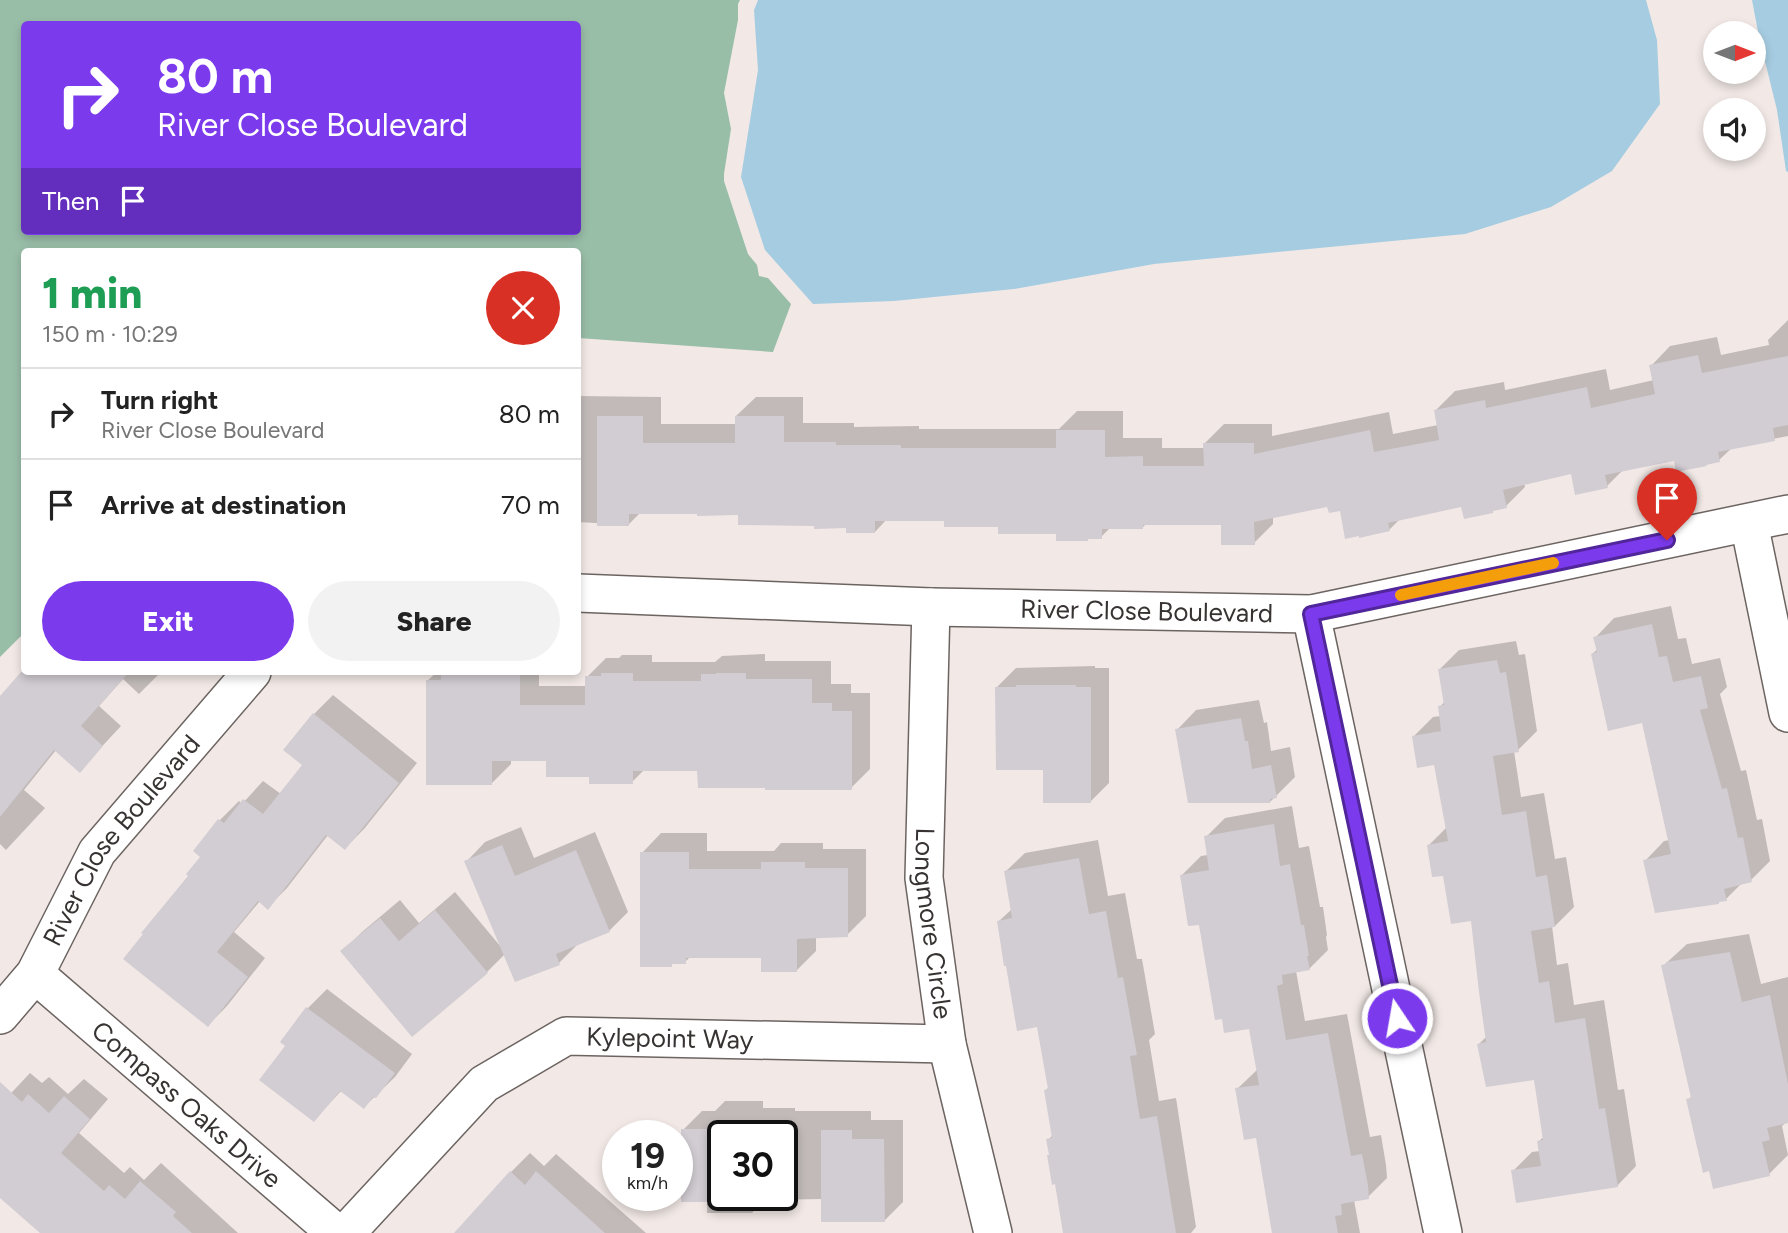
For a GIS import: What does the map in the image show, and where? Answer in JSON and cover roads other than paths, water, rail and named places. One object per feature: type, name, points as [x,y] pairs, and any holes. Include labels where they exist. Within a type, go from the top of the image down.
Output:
[{"type":"street","name":"River Close Boulevard","points":[[581,593],[931,607],[1311,614],[1788,514]]},
{"type":"street","points":[[1749,523],[1788,713]]},
{"type":"street","name":"Longmore Circle","points":[[931,607],[924,878],[947,1044],[993,1233]]},
{"type":"street","points":[[1311,614],[1443,1233]]},
{"type":"street","name":"River Close Boulevard","points":[[0,1015],[35,974],[97,852],[249,675]]},
{"type":"street","name":"Compass Oaks Drive","points":[[35,974],[336,1233]]},
{"type":"street","name":"Kylepoint Way","points":[[346,1233],[484,1084],[566,1036],[947,1044]]},
{"type":"water","points":[[758,0],[1646,0],[1657,40],[1660,104],[1612,171],[1551,207],[1465,234],[1154,264],[1014,289],[894,301],[813,304],[765,250],[741,177],[758,70],[754,10]]},
{"type":"water","points":[[1752,0],[1788,0],[1788,172],[1766,65],[1766,21],[1756,21]]}]
